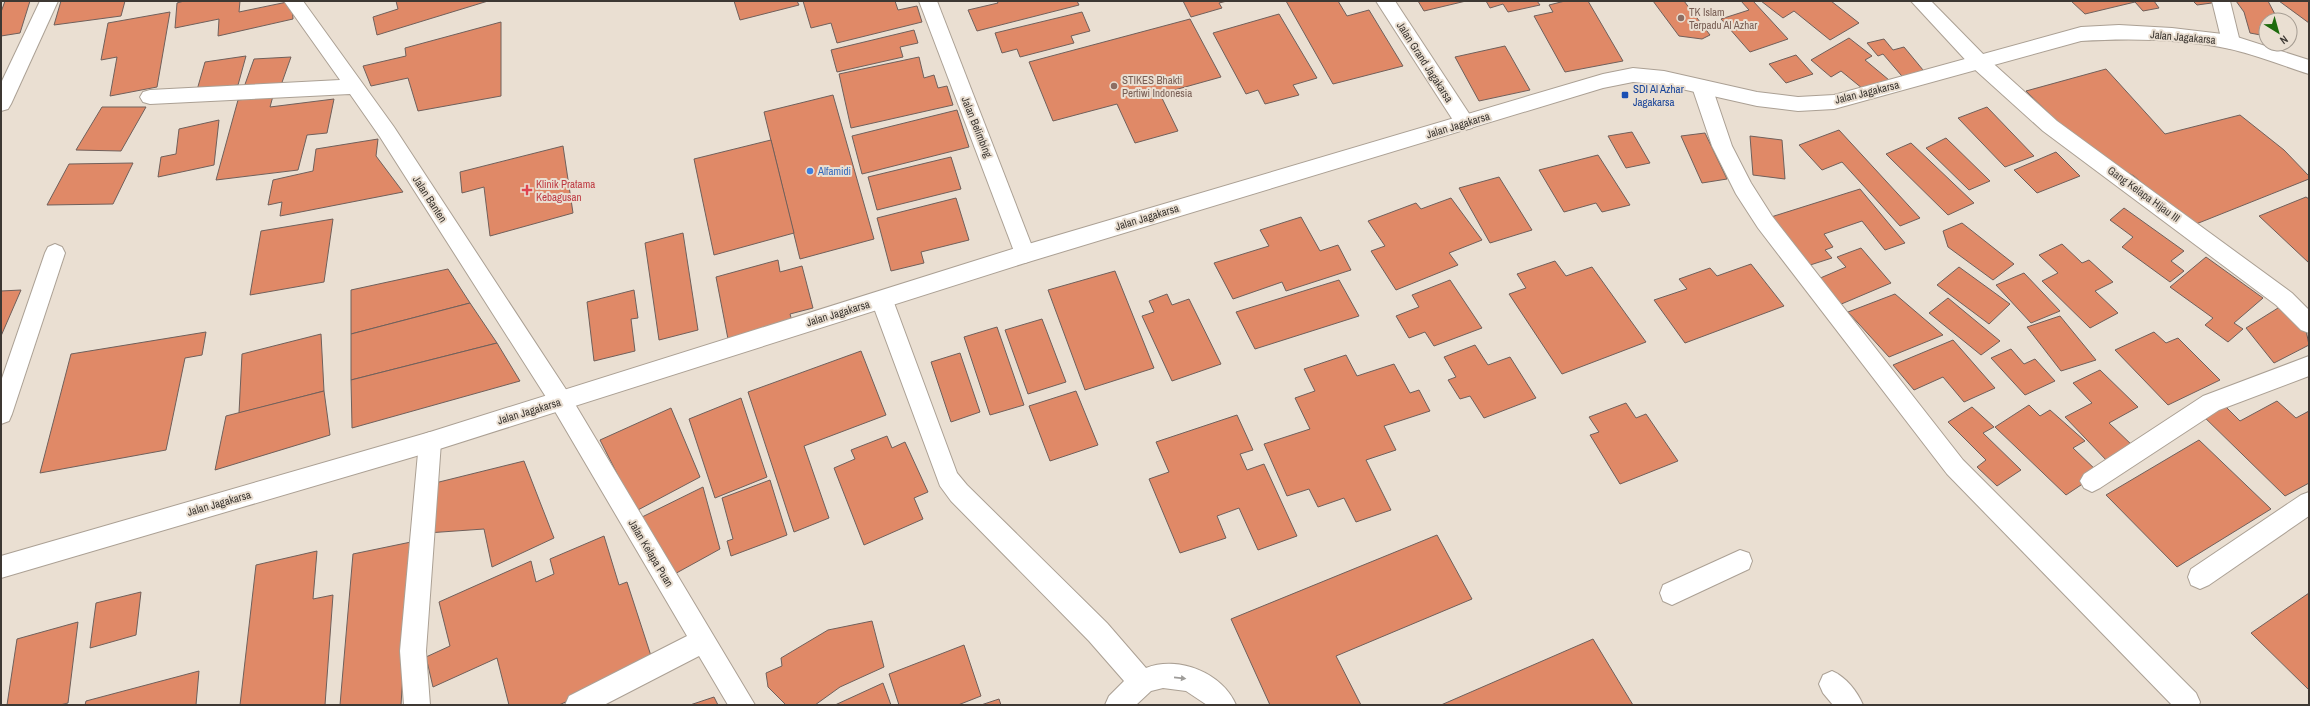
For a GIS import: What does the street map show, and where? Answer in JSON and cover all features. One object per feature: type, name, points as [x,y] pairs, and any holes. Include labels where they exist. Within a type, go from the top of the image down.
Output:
[{"type":"street","points":[[1,104],[49,1]]},
{"type":"street","name":"Jalan Banten","points":[[293,1],[387,132],[561,401]]},
{"type":"street","name":"Jalan Belimbing","points":[[928,1],[1025,254]]},
{"type":"street","name":"Jalan Grand Jagakarsa","points":[[1385,1],[1464,123]]},
{"type":"street","name":"Gang Kelapa Hijau III","points":[[1920,1],[1979,62],[2050,126],[2284,299],[2309,324]]},
{"type":"street","points":[[2221,1],[2231,42]]},
{"type":"street","name":"Jalan Jagakarsa","points":[[1,567],[430,442],[1025,254],[1602,81],[1633,75],[1664,78],[1757,99],[1798,104],[1834,102],[2081,34],[2119,32],[2172,35],[2231,42],[2309,67]]},
{"type":"street","points":[[150,97],[354,87]]},
{"type":"street","points":[[1702,87],[1722,146],[1743,188],[1765,222],[1955,467],[2187,702]]},
{"type":"street","points":[[1,414],[55,253]]},
{"type":"street","points":[[882,300],[948,479],[959,494],[1098,632],[1142,683]]},
{"type":"street","points":[[2092,481],[2211,403],[2309,366]]},
{"type":"street","name":"Jalan Kelapa Puan","points":[[561,401],[702,641],[742,705]]},
{"type":"street","points":[[417,705],[413,651],[430,442]]},
{"type":"street","points":[[2200,577],[2309,503]]},
{"type":"street","points":[[1672,593],[1740,561]]},
{"type":"street","points":[[578,705],[702,641]]},
{"type":"street","points":[[1118,705],[1142,683],[1164,676],[1192,679],[1216,694],[1223,705]]},
{"type":"street","points":[[1832,684],[1850,705]]},
{"type":"building","points":[[5,1],[30,1],[20,33],[1,36],[1,12]]},
{"type":"building","points":[[61,1],[125,1],[121,16],[54,25]]},
{"type":"building","points":[[184,1],[240,1],[239,12],[292,1],[293,19],[218,36],[219,19],[175,28],[177,3]]},
{"type":"building","points":[[396,1],[488,1],[377,35],[373,17],[398,9]]},
{"type":"building","points":[[734,1],[797,1],[799,5],[740,20]]},
{"type":"building","points":[[803,1],[895,1],[898,10],[917,6],[922,22],[837,43],[831,23],[811,28]]},
{"type":"building","points":[[997,1],[1077,1],[1079,5],[977,31],[968,10],[998,3]]},
{"type":"building","points":[[1183,1],[1227,1],[1219,3],[1222,8],[1191,17]]},
{"type":"building","points":[[1286,1],[1338,1],[1347,16],[1369,10],[1403,66],[1333,84]]},
{"type":"building","points":[[1418,1],[1466,1],[1424,11]]},
{"type":"building","points":[[1486,1],[1537,1],[1540,5],[1508,12],[1503,4],[1490,8]]},
{"type":"building","points":[[1565,1],[1588,1],[1623,61],[1565,72],[1534,16],[1553,12],[1549,5]]},
{"type":"building","name":"TK Islam Terpadu Al Azhar","points":[[1653,1],[1684,1],[1710,35],[1702,39],[1679,36]]},
{"type":"building","points":[[1741,1],[1753,1],[1788,39],[1750,52],[1721,19],[1749,10]]},
{"type":"building","points":[[1761,1],[1831,1],[1859,23],[1830,40],[1794,11],[1783,18]]},
{"type":"building","points":[[2071,1],[2154,1],[2159,8],[2143,11],[2135,2],[2085,14]]},
{"type":"building","points":[[2193,1],[2218,1],[2219,2],[2197,5]]},
{"type":"building","points":[[2236,1],[2268,1],[2274,12],[2258,12],[2258,34],[2250,33],[2244,12]]},
{"type":"building","points":[[2279,1],[2309,1],[2309,23],[2298,15],[2298,12],[2294,12]]},
{"type":"building","points":[[170,12],[157,87],[110,96],[117,57],[101,60],[108,23]]},
{"type":"building","points":[[1082,12],[1090,31],[1071,36],[1074,43],[1020,57],[1017,49],[1002,53],[995,33]]},
{"type":"building","points":[[1279,14],[1317,78],[1293,85],[1299,95],[1265,104],[1258,90],[1246,94],[1213,33]]},
{"type":"building","name":"STIKES Bhakti Pertiwi Indonesia","points":[[1190,19],[1221,77],[1160,94],[1178,131],[1135,143],[1117,104],[1053,121],[1029,62]]},
{"type":"building","points":[[501,22],[501,96],[418,111],[408,78],[371,86],[363,66],[406,56],[405,48]]},
{"type":"building","points":[[914,30],[918,43],[900,47],[903,57],[837,72],[831,50]]},
{"type":"building","points":[[1849,38],[1872,56],[1865,60],[1889,80],[1868,93],[1841,71],[1831,77],[1811,60]]},
{"type":"building","points":[[1884,39],[1893,50],[1904,47],[1928,76],[1907,82],[1883,54],[1878,56],[1867,43]]},
{"type":"building","points":[[1505,46],[1530,90],[1479,101],[1455,57]]},
{"type":"building","points":[[1796,55],[1813,74],[1786,83],[1769,64]]},
{"type":"building","points":[[246,56],[238,85],[197,90],[205,62]]},
{"type":"building","points":[[291,57],[280,88],[243,90],[254,59]]},
{"type":"building","points":[[919,57],[924,78],[934,75],[938,88],[947,86],[953,105],[851,128],[839,74]]},
{"type":"building","points":[[2106,69],[2165,134],[2240,115],[2284,150],[2309,176],[2309,179],[2191,226],[2134,176],[2086,150],[2026,91]]},
{"type":"building","points":[[833,95],[874,239],[800,259],[764,112]]},
{"type":"building","points":[[273,96],[270,107],[334,99],[327,133],[307,135],[298,170],[216,180],[238,100]]},
{"type":"building","points":[[102,107],[146,107],[121,151],[76,150]]},
{"type":"building","points":[[1987,107],[2034,156],[2005,167],[1958,118]]},
{"type":"building","points":[[957,110],[969,147],[862,174],[852,136]]},
{"type":"building","points":[[219,120],[214,165],[158,177],[161,157],[176,154],[179,129]]},
{"type":"building","points":[[1839,130],[1920,218],[1900,226],[1842,162],[1822,170],[1799,145]]},
{"type":"building","points":[[1632,132],[1650,163],[1626,168],[1608,136]]},
{"type":"building","points":[[1705,133],[1727,179],[1702,183],[1681,136]]},
{"type":"building","points":[[1750,136],[1782,140],[1785,179],[1753,175]]},
{"type":"building","points":[[1946,138],[1990,181],[1969,190],[1926,148]]},
{"type":"building","points":[[378,139],[376,156],[403,192],[280,216],[282,202],[268,205],[273,180],[313,171],[316,149]]},
{"type":"building","points":[[771,140],[794,233],[714,255],[694,159]]},
{"type":"building","points":[[1911,143],[1974,203],[1948,215],[1886,154]]},
{"type":"building","name":"Klinik Pratama Kebagusan","points":[[563,146],[573,213],[490,236],[484,187],[462,193],[460,172]]},
{"type":"building","points":[[2056,152],[2080,176],[2037,193],[2014,170]]},
{"type":"building","points":[[1598,155],[1630,205],[1602,212],[1596,203],[1564,212],[1539,170]]},
{"type":"building","points":[[951,157],[961,189],[877,210],[868,177]]},
{"type":"building","points":[[133,163],[113,204],[47,205],[69,164]]},
{"type":"building","points":[[1499,177],[1532,230],[1490,243],[1459,188]]},
{"type":"building","points":[[1860,189],[1905,243],[1885,250],[1862,221],[1824,234],[1833,247],[1825,250],[1832,258],[1807,266],[1771,217]]},
{"type":"building","points":[[2306,197],[2309,199],[2309,263],[2259,216]]},
{"type":"building","points":[[956,198],[969,240],[921,252],[924,263],[891,271],[877,218]]},
{"type":"building","points":[[1451,198],[1482,240],[1449,253],[1458,265],[1396,290],[1371,251],[1385,246],[1368,221],[1416,203],[1421,209]]},
{"type":"building","points":[[2124,208],[2184,251],[2171,261],[2184,271],[2170,282],[2122,247],[2133,237],[2110,220]]},
{"type":"building","points":[[1301,217],[1320,251],[1338,245],[1351,270],[1286,291],[1282,282],[1233,299],[1214,263],[1269,246],[1260,230]]},
{"type":"building","points":[[333,219],[324,282],[250,295],[261,231]]},
{"type":"building","points":[[1962,223],[2014,264],[1993,280],[1948,247],[1943,231]]},
{"type":"building","points":[[683,233],[698,330],[659,340],[645,243]]},
{"type":"building","points":[[2062,244],[2082,263],[2089,260],[2113,282],[2095,291],[2118,313],[2090,328],[2042,281],[2058,273],[2039,255]]},
{"type":"building","points":[[1861,248],[1891,283],[1839,305],[1818,279],[1846,267],[1837,257]]},
{"type":"building","points":[[2206,257],[2263,298],[2234,323],[2243,329],[2228,342],[2205,325],[2213,318],[2170,287]]},
{"type":"building","points":[[778,260],[780,272],[802,266],[813,308],[790,314],[792,321],[728,339],[716,277]]},
{"type":"building","points":[[1555,261],[1566,276],[1592,267],[1646,342],[1562,374],[1509,294],[1526,288],[1517,274]]},
{"type":"building","points":[[1751,264],[1784,306],[1685,343],[1654,300],[1687,289],[1679,279],[1710,268],[1717,276]]},
{"type":"building","points":[[1959,267],[2010,304],[1989,324],[1937,285]]},
{"type":"building","points":[[448,269],[470,303],[351,334],[351,290]]},
{"type":"building","points":[[1115,271],[1154,368],[1085,390],[1048,290]]},
{"type":"building","points":[[2024,273],[2060,311],[2031,323],[1996,285]]},
{"type":"building","points":[[1339,280],[1359,316],[1255,349],[1236,312]]},
{"type":"building","points":[[1450,280],[1482,328],[1434,346],[1425,332],[1409,338],[1396,316],[1419,307],[1412,295]]},
{"type":"building","points":[[21,290],[1,336],[1,291]]},
{"type":"building","points":[[634,290],[638,318],[631,319],[635,351],[594,361],[587,302]]},
{"type":"building","points":[[1167,294],[1172,305],[1189,299],[1221,364],[1172,381],[1142,316],[1154,312],[1149,301]]},
{"type":"building","points":[[1895,294],[1943,335],[1889,357],[1848,312]]},
{"type":"building","points":[[1948,298],[2000,341],[1981,355],[1929,313]]},
{"type":"building","points":[[470,303],[497,343],[351,380],[351,334]]},
{"type":"building","points":[[2278,308],[2306,330],[2309,345],[2274,363],[2246,328]]},
{"type":"building","points":[[2060,316],[2096,360],[2061,371],[2027,327]]},
{"type":"building","points":[[1042,319],[1066,382],[1028,394],[1005,330]]},
{"type":"building","points":[[997,327],[1024,405],[990,415],[964,337]]},
{"type":"building","points":[[206,332],[202,355],[185,358],[166,450],[40,473],[71,354]]},
{"type":"building","points":[[2154,332],[2166,343],[2178,338],[2220,380],[2168,405],[2115,350]]},
{"type":"building","points":[[321,334],[324,391],[239,413],[242,354]]},
{"type":"building","points":[[1953,340],[1995,388],[1964,402],[1943,377],[1914,390],[1893,365]]},
{"type":"building","points":[[497,343],[520,381],[352,428],[351,380]]},
{"type":"building","points":[[1475,345],[1488,365],[1510,357],[1536,398],[1484,418],[1470,396],[1460,399],[1448,380],[1456,377],[1444,357]]},
{"type":"building","points":[[2011,349],[2024,364],[2035,359],[2055,381],[2025,395],[1991,358]]},
{"type":"building","points":[[861,351],[886,415],[804,446],[829,518],[794,532],[748,392]]},
{"type":"building","points":[[960,353],[980,412],[951,422],[931,362]]},
{"type":"building","points":[[1346,355],[1357,376],[1394,364],[1410,393],[1419,390],[1430,411],[1384,426],[1396,450],[1366,460],[1391,510],[1356,522],[1344,498],[1318,507],[1309,489],[1287,496],[1264,444],[1310,429],[1295,398],[1315,391],[1304,369]]},
{"type":"building","points":[[2100,370],[2138,407],[2109,423],[2134,447],[2108,462],[2065,417],[2092,403],[2073,383]]},
{"type":"building","points":[[324,391],[330,435],[215,470],[226,416]]},
{"type":"building","points":[[1076,391],[1098,445],[1050,461],[1029,406]]},
{"type":"building","points":[[741,398],[767,477],[715,498],[689,419]]},
{"type":"building","points":[[2220,401],[2240,421],[2277,401],[2296,418],[2309,411],[2309,483],[2285,496],[2199,412]]},
{"type":"building","points":[[1626,403],[1636,418],[1646,414],[1678,461],[1620,484],[1590,435],[1599,432],[1589,417]]},
{"type":"building","points":[[2029,405],[2040,416],[2050,410],[2085,441],[2073,448],[2099,473],[2066,495],[1995,427]]},
{"type":"building","points":[[1972,407],[1994,427],[1983,433],[2021,470],[1997,486],[1977,467],[1986,460],[1948,422]]},
{"type":"building","points":[[671,408],[700,477],[636,511],[600,440]]},
{"type":"building","points":[[1237,415],[1253,450],[1240,454],[1247,470],[1264,464],[1297,536],[1258,550],[1239,508],[1217,516],[1226,538],[1180,553],[1149,479],[1169,472],[1156,442]]},
{"type":"building","points":[[887,436],[892,448],[905,442],[928,492],[914,498],[923,519],[864,545],[834,468],[855,459],[851,450]]},
{"type":"building","points":[[2199,440],[2271,509],[2177,567],[2106,495]]},
{"type":"building","points":[[524,461],[554,538],[492,567],[484,529],[427,533],[431,484]]},
{"type":"building","points":[[770,480],[787,535],[731,556],[727,541],[733,539],[722,498]]},
{"type":"building","points":[[703,487],[720,549],[671,576],[638,519]]},
{"type":"building","points":[[1437,535],[1472,599],[1336,656],[1361,705],[1270,705],[1231,619]]},
{"type":"building","points":[[604,536],[619,585],[627,582],[653,662],[559,705],[509,705],[497,658],[433,687],[426,657],[450,646],[439,602],[531,561],[536,582],[554,574],[550,559]]},
{"type":"building","points":[[411,542],[401,705],[340,705],[353,554]]},
{"type":"building","points":[[317,551],[313,599],[333,595],[325,705],[240,705],[256,565]]},
{"type":"building","points":[[141,592],[136,635],[90,648],[96,603]]},
{"type":"building","points":[[2309,593],[2309,690],[2251,633]]},
{"type":"building","points":[[872,621],[884,667],[840,687],[815,705],[786,705],[768,687],[766,673],[782,666],[781,658],[828,630]]},
{"type":"building","points":[[78,622],[68,703],[60,705],[7,705],[17,639]]},
{"type":"building","points":[[1593,639],[1633,705],[1441,705]]},
{"type":"building","points":[[964,645],[981,696],[958,705],[899,705],[889,674]]},
{"type":"building","points":[[199,671],[196,705],[85,705],[86,701]]},
{"type":"building","points":[[883,683],[891,705],[835,705]]},
{"type":"building","points":[[714,697],[718,705],[690,705]]},
{"type":"building","points":[[999,699],[1001,705],[981,705]]},
{"type":"place","name":"TK Islam Terpadu Al Azhar","points":[[1681,18]]},
{"type":"place","name":"STIKES Bhakti Pertiwi Indonesia","points":[[1114,86]]},
{"type":"place","name":"SDI Al Azhar Jagakarsa","points":[[1625,95]]},
{"type":"place","name":"Alfamidi","points":[[810,171]]},
{"type":"place","name":"Klinik Pratama Kebagusan","points":[[527,190]]}]
